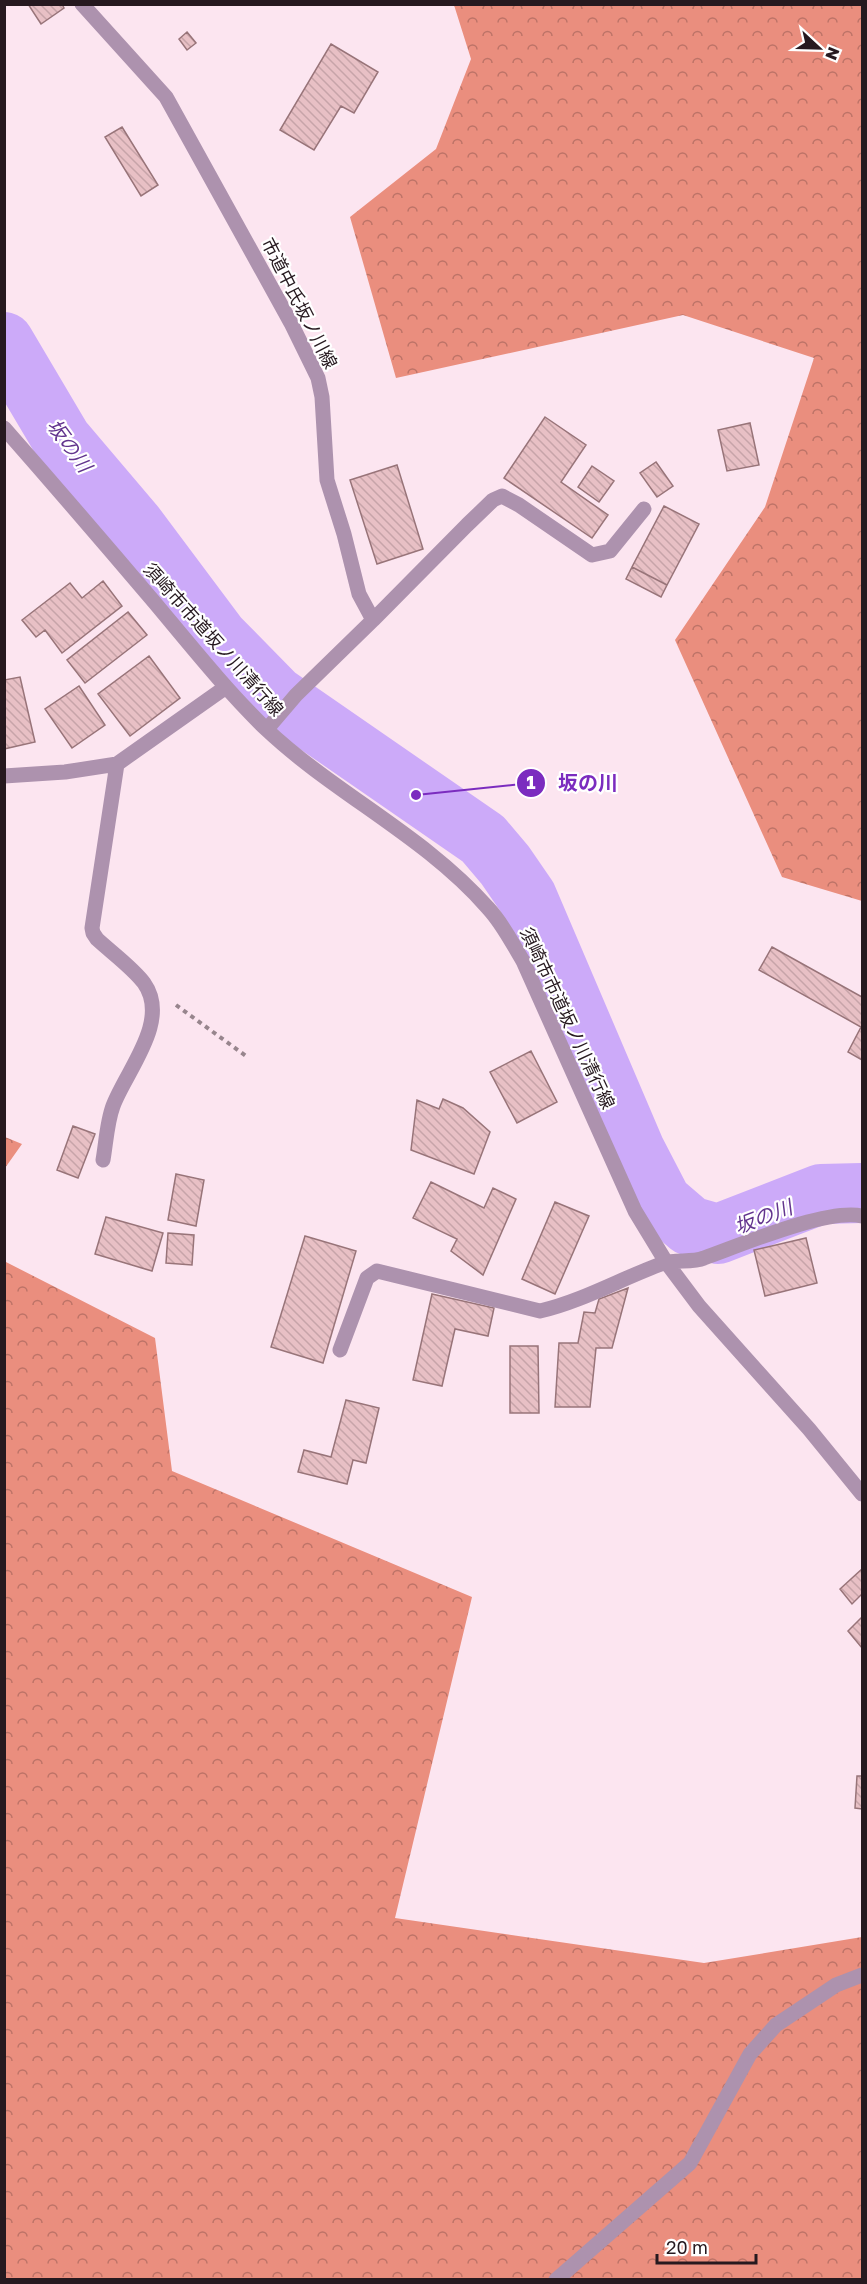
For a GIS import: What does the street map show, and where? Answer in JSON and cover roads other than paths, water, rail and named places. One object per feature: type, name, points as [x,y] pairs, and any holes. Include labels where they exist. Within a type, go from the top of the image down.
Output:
[{"type":"street","name":"市道中氏坂ノ川線","points":[[82,4],[166,97],[271,285],[318,378],[322,397],[327,480],[359,594],[373,620]]},
{"type":"street","name":"須崎市市道坂ノ川清行線","points":[[4,428],[226,687],[271,724],[333,783],[419,846],[460,880],[488,908],[504,928],[523,961],[635,1210],[666,1262],[699,1305],[809,1429],[862,1494]]},
{"type":"street","points":[[271,724],[296,695],[493,500],[502,496],[519,505],[592,555],[610,551],[644,509]]},
{"type":"street","points":[[4,776],[65,772],[117,764],[226,687]]},
{"type":"street","points":[[103,1160],[113,1106],[138,1057],[151,1019],[149,994],[143,982],[97,939],[92,928],[117,764]]},
{"type":"street","points":[[340,1350],[367,1278],[377,1271],[540,1311],[604,1289],[666,1262],[700,1260],[825,1217],[862,1216]]},
{"type":"street","points":[[556,2280],[690,2163],[750,2054],[776,2025],[836,1985],[862,1975]]},
{"type":"waterway","name":"坂の川","points":[[4,342],[62,440],[135,526],[218,637],[276,696],[483,839],[505,865],[527,897],[635,1150],[662,1202],[690,1226],[718,1234],[821,1194],[862,1193]]},
{"type":"place","name":"坂の川","points":[[416,795]]}]
